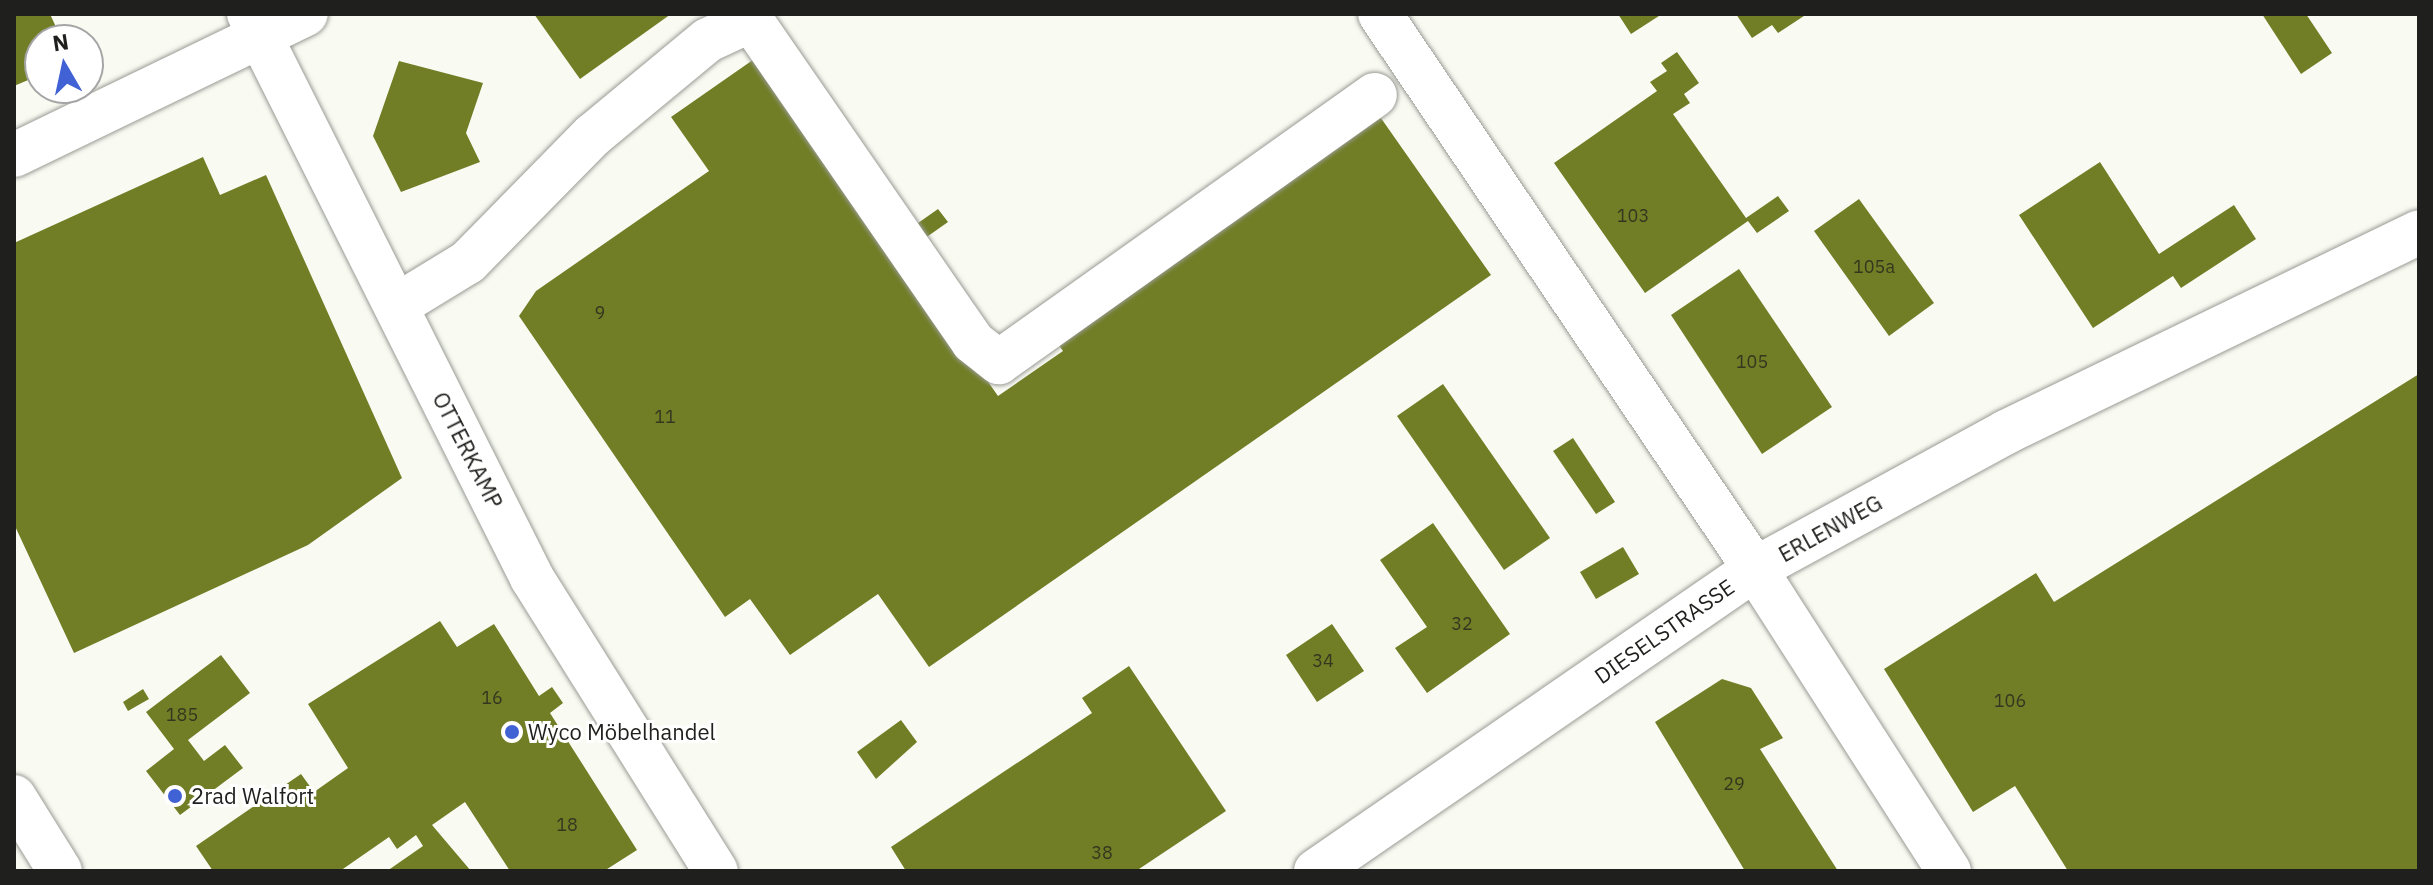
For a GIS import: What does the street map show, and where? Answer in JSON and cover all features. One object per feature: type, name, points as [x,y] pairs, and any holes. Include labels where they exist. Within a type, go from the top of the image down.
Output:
[{"type":"street","points":[[14,155],[254,25],[306,14]]},
{"type":"street","name":"ERLENWEG","points":[[1380,14],[1755,569],[2006,432],[2419,232]]},
{"type":"street","points":[[396,306],[468,262],[593,135],[708,40],[751,20],[973,342],[999,362],[1375,95]]},
{"type":"street","name":"OTTERKAMP","points":[[254,25],[532,578],[716,871]]},
{"type":"street","name":"DIESELSTRASSE","points":[[1316,871],[1755,569],[1949,871]]},
{"type":"street","points":[[14,797],[60,871]]},
{"type":"building","points":[[14,14],[50,14],[55,24],[24,24],[24,82],[14,86]]},
{"type":"building","points":[[534,14],[671,14],[580,79]]},
{"type":"building","points":[[1618,14],[1662,14],[1631,34]]},
{"type":"building","points":[[1736,14],[1807,14],[1778,33],[1772,25],[1752,38]]},
{"type":"building","points":[[2262,14],[2306,14],[2332,53],[2301,74]]},
{"type":"building","points":[[1677,52],[1699,83],[1684,94],[1690,103],[1673,114],[1746,218],[1778,196],[1789,211],[1757,233],[1748,221],[1645,293],[1554,163],[1657,91],[1650,82],[1667,71],[1661,63]]},
{"type":"building","points":[[760,55],[998,396],[1063,351],[1053,337],[1376,111],[1491,275],[929,667],[878,594],[790,655],[750,599],[725,617],[519,316],[536,291],[709,171],[671,117]]},
{"type":"building","points":[[399,61],[483,83],[466,133],[480,162],[401,192],[373,136]]},
{"type":"building","points":[[203,157],[220,195],[266,175],[402,478],[308,545],[74,653],[14,524],[14,243]]},
{"type":"building","points":[[2100,162],[2159,254],[2234,205],[2256,239],[2181,288],[2173,276],[2093,328],[2019,215]]},
{"type":"building","points":[[1859,199],[1934,303],[1889,336],[1814,231]]},
{"type":"building","points":[[938,209],[948,222],[921,241],[911,228]]},
{"type":"building","points":[[1739,269],[1832,407],[1762,454],[1671,315]]},
{"type":"building","points":[[2419,374],[2419,871],[2068,871],[2015,786],[1973,812],[1884,669],[2036,573],[2054,602]]},
{"type":"building","points":[[1443,384],[1550,538],[1504,570],[1397,416]]},
{"type":"building","points":[[1573,438],[1615,502],[1596,514],[1553,451]]},
{"type":"building","points":[[1433,523],[1510,634],[1427,693],[1395,648],[1427,627],[1380,560]]},
{"type":"building","points":[[1623,547],[1639,574],[1596,599],[1580,572]]},
{"type":"building","points":[[440,621],[457,647],[494,624],[539,696],[552,687],[563,703],[550,713],[637,850],[604,871],[510,871],[465,802],[432,825],[471,871],[387,871],[423,846],[416,835],[397,849],[389,837],[340,871],[213,871],[196,846],[301,774],[314,792],[348,768],[308,704]]},
{"type":"building","points":[[1332,624],[1364,671],[1317,702],[1286,655]]},
{"type":"building","points":[[221,655],[250,693],[188,740],[204,761],[225,745],[243,768],[180,815],[146,771],[174,749],[146,712]]},
{"type":"building","points":[[1129,666],[1226,811],[1136,871],[906,871],[891,847],[1092,713],[1082,698]]},
{"type":"building","points":[[1722,679],[1751,688],[1783,738],[1760,749],[1838,871],[1745,871],[1655,722]]},
{"type":"building","points":[[143,689],[149,699],[128,711],[123,702]]},
{"type":"building","points":[[901,720],[917,742],[876,779],[857,752]]},
{"type":"place","name":"Wyco Möbelhandel","points":[[512,732]]},
{"type":"place","name":"2rad Walfort","points":[[175,796]]}]
